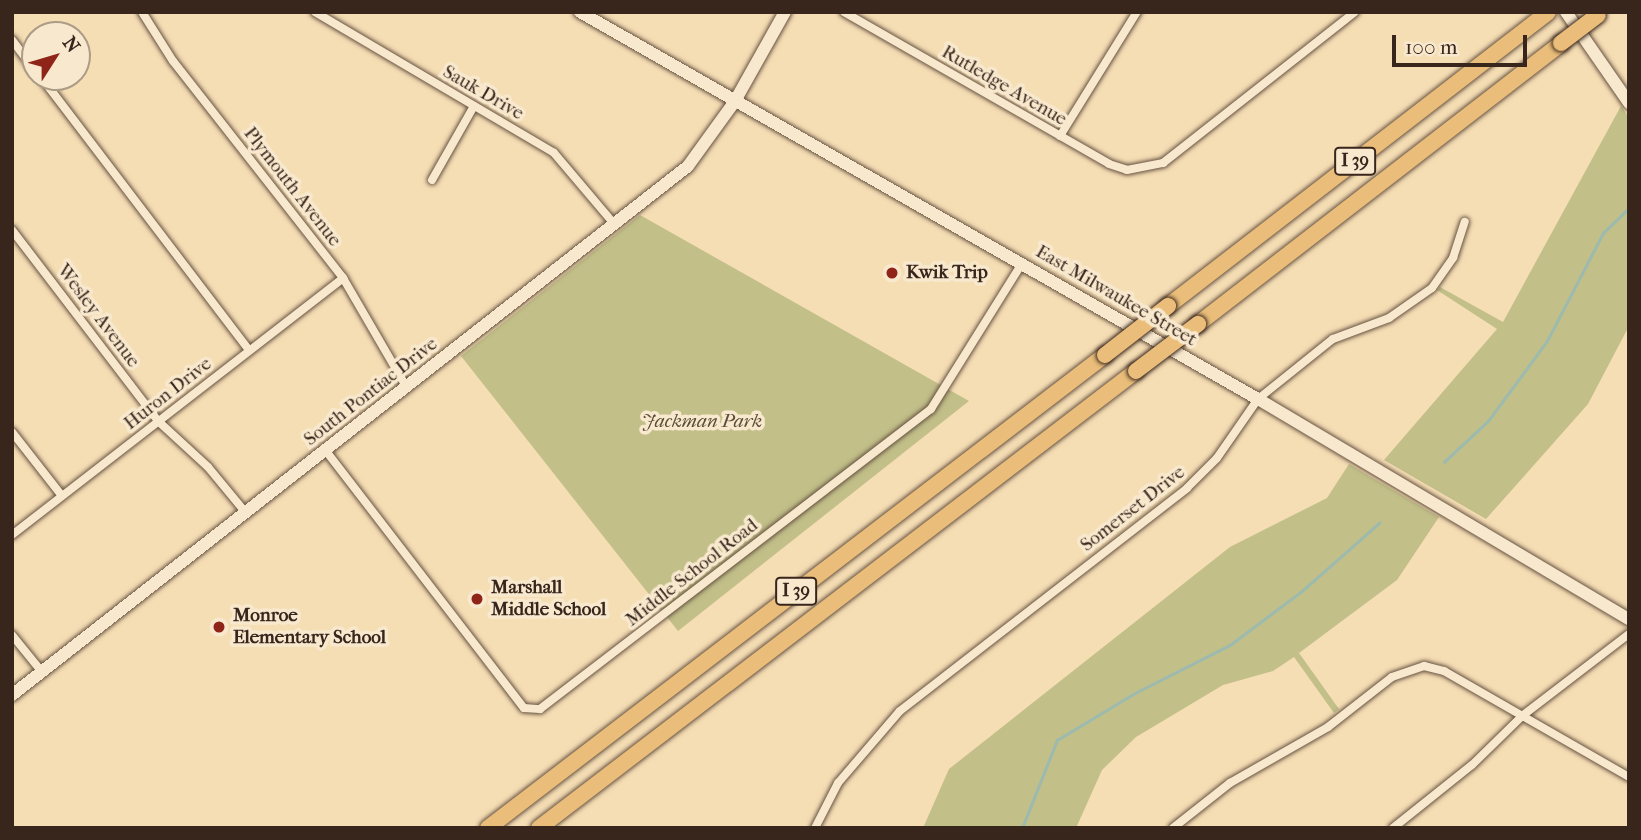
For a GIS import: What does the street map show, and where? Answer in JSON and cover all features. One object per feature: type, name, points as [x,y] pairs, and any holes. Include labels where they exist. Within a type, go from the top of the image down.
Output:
[{"type":"highway","name":"I 39","points":[[539,828],[1600,14]]},
{"type":"highway","name":"I 39","points":[[488,828],[1545,15]]},
{"type":"main road","name":"East Milwaukee Street","points":[[580,12],[1258,400],[1629,619]]},
{"type":"main road","name":"South Pontiac Drive","points":[[12,695],[688,166],[735,102],[785,12]]},
{"type":"main road","points":[[1566,12],[1629,103]]},
{"type":"street","name":"Plymouth Avenue","points":[[142,12],[173,61],[343,278],[407,388]]},
{"type":"street","name":"Sauk Drive","points":[[315,12],[554,153],[615,225]]},
{"type":"street","name":"Rutledge Avenue","points":[[844,12],[1109,164],[1127,170],[1154,167],[1355,12]]},
{"type":"street","points":[[1059,136],[1133,15],[1119,12]]},
{"type":"street","points":[[52,91],[249,350]]},
{"type":"street","points":[[432,180],[474,106]]},
{"type":"street","name":"Somerset Drive","points":[[815,828],[838,783],[900,711],[1204,472],[1258,400],[1341,334],[1389,318],[1432,288],[1452,258],[1465,222]]},
{"type":"street","name":"Wesley Avenue","points":[[12,230],[158,421],[208,467],[246,513]]},
{"type":"street","name":"Middle School Road","points":[[326,451],[524,708],[540,709],[931,409],[1021,265]]},
{"type":"street","name":"Huron Drive","points":[[12,535],[343,278]]},
{"type":"street","points":[[12,432],[62,496]]},
{"type":"street","points":[[1393,828],[1472,765],[1522,716],[1629,634]]},
{"type":"street","points":[[12,635],[42,672]]},
{"type":"street","points":[[1173,828],[1230,783],[1328,727],[1392,677],[1416,667],[1438,668],[1629,777]]},
{"type":"green space","points":[[1621,106],[1629,118],[1629,326],[1588,404],[1486,519],[1384,460],[1497,329],[1437,290],[1440,287],[1503,322]]},
{"type":"green space","name":"Jackman Park","points":[[640,215],[969,401],[678,631],[461,356]]},
{"type":"green space","points":[[1349,464],[1439,517],[1397,580],[1299,653],[1339,709],[1334,713],[1294,657],[1273,671],[1223,685],[1136,737],[1102,770],[1076,828],[923,828],[949,769],[1230,547],[1327,498]]},
{"type":"waterway","points":[[1444,462],[1488,421],[1547,341],[1603,233],[1629,208]]},
{"type":"waterway","points":[[1022,828],[1057,740],[1135,693],[1230,645],[1302,591],[1379,523]]},
{"type":"place","name":"Kwik Trip","points":[[892,273]]},
{"type":"place","name":"Marshall Middle School","points":[[477,599]]},
{"type":"place","name":"Monroe Elementary School","points":[[219,627]]}]
